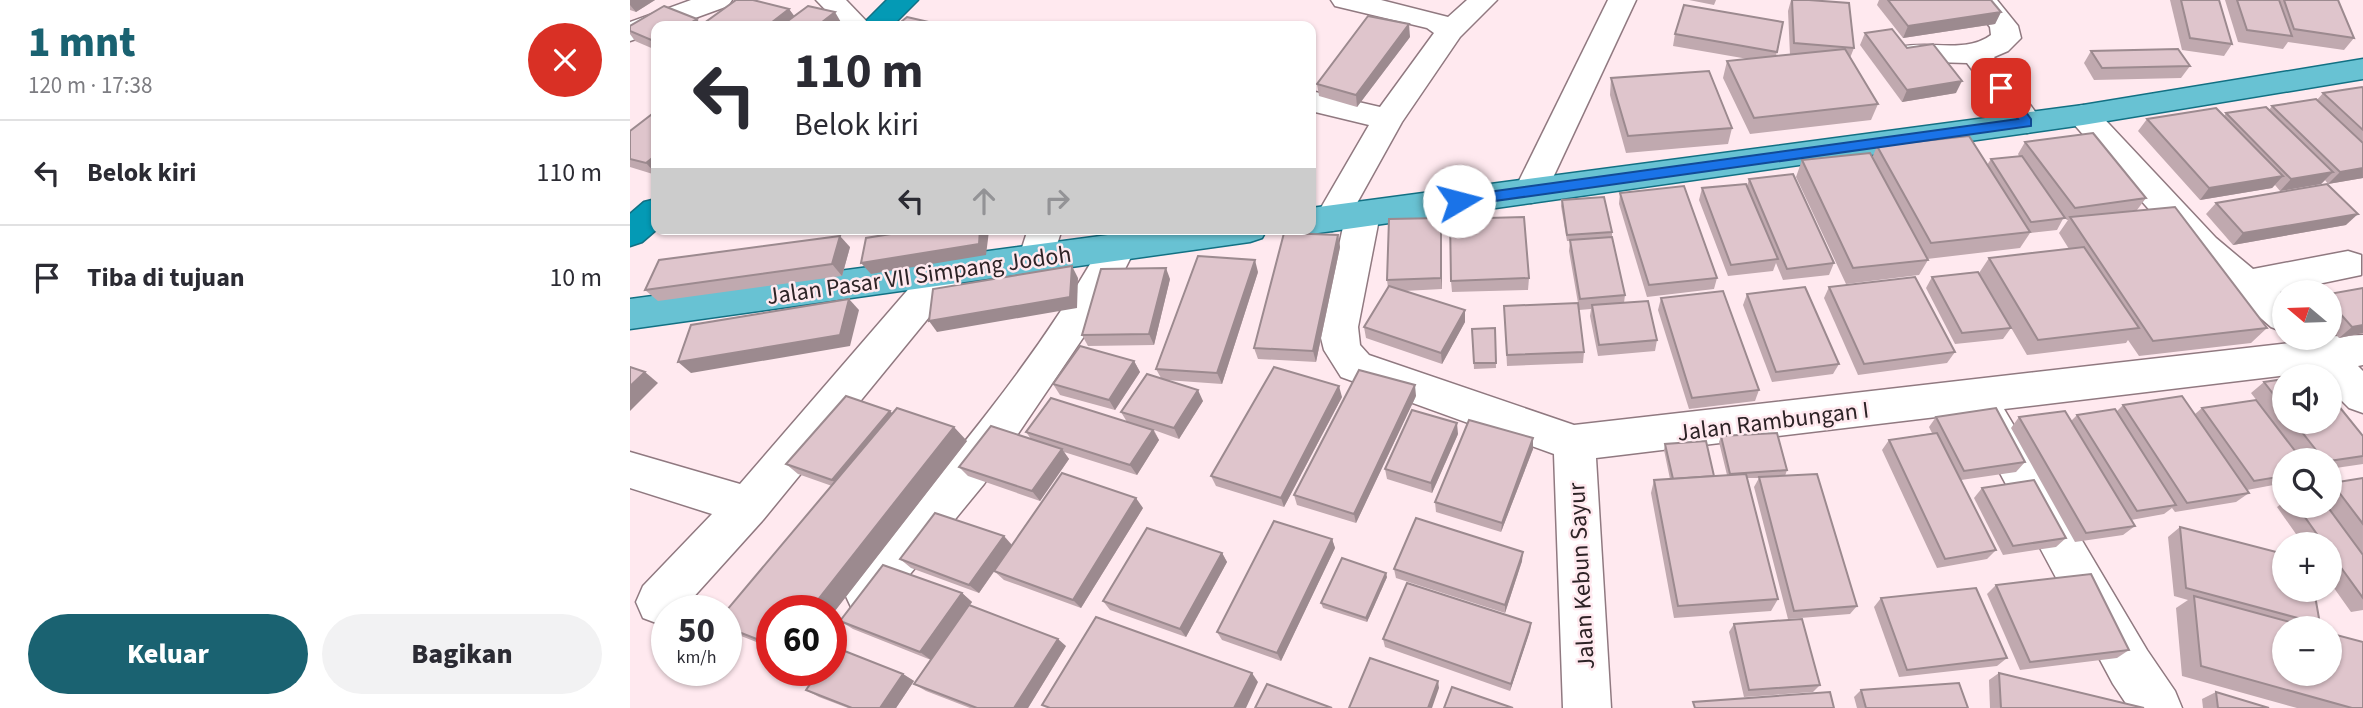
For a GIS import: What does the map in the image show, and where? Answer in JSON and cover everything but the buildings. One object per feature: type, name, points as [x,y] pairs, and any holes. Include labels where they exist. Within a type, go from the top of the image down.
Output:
[{"type":"highway","points":[[881,21],[904,0]]},
{"type":"main road","points":[[1335,218],[2083,115],[2363,69]]},
{"type":"main road","name":"Jalan Pasar VII Simpang Jodoh","points":[[630,314],[944,272],[1040,245],[1118,247],[1207,235]]},
{"type":"street","points":[[660,21],[718,0]]},
{"type":"street","points":[[830,0],[852,21]]},
{"type":"street","points":[[1347,0],[1437,22],[1450,31]]},
{"type":"street","name":"Jalan Rambungan I","points":[[1483,0],[1450,31],[1388,119],[1335,218],[1339,320],[1337,335],[1342,352],[1355,366],[1574,443],[1979,397],[2286,350]]},
{"type":"street","points":[[1531,191],[1622,0]]},
{"type":"street","points":[[1911,54],[1973,52],[1998,47],[2006,38],[2004,26],[1982,0]]},
{"type":"street","points":[[630,32],[651,24]]},
{"type":"street","points":[[1973,52],[2027,122]]},
{"type":"street","points":[[1316,103],[1388,119]]},
{"type":"street","points":[[2083,115],[2203,247],[2272,306]]},
{"type":"street","points":[[867,592],[968,471],[1100,285],[1118,247]]},
{"type":"street","points":[[2247,284],[2348,265]]},
{"type":"street","points":[[665,595],[748,506],[944,272]]},
{"type":"street","name":"Jalan Rambungan I","points":[[2342,348],[2363,350]]},
{"type":"street","points":[[2316,350],[2363,396]]},
{"type":"street","points":[[1979,397],[2130,667],[2158,708]]},
{"type":"street","name":"Jalan Kebun Sayur","points":[[1574,443],[1587,708]]},
{"type":"street","points":[[630,470],[748,506]]},
{"type":"route","points":[[1459,201],[2027,122],[2001,88]]}]
